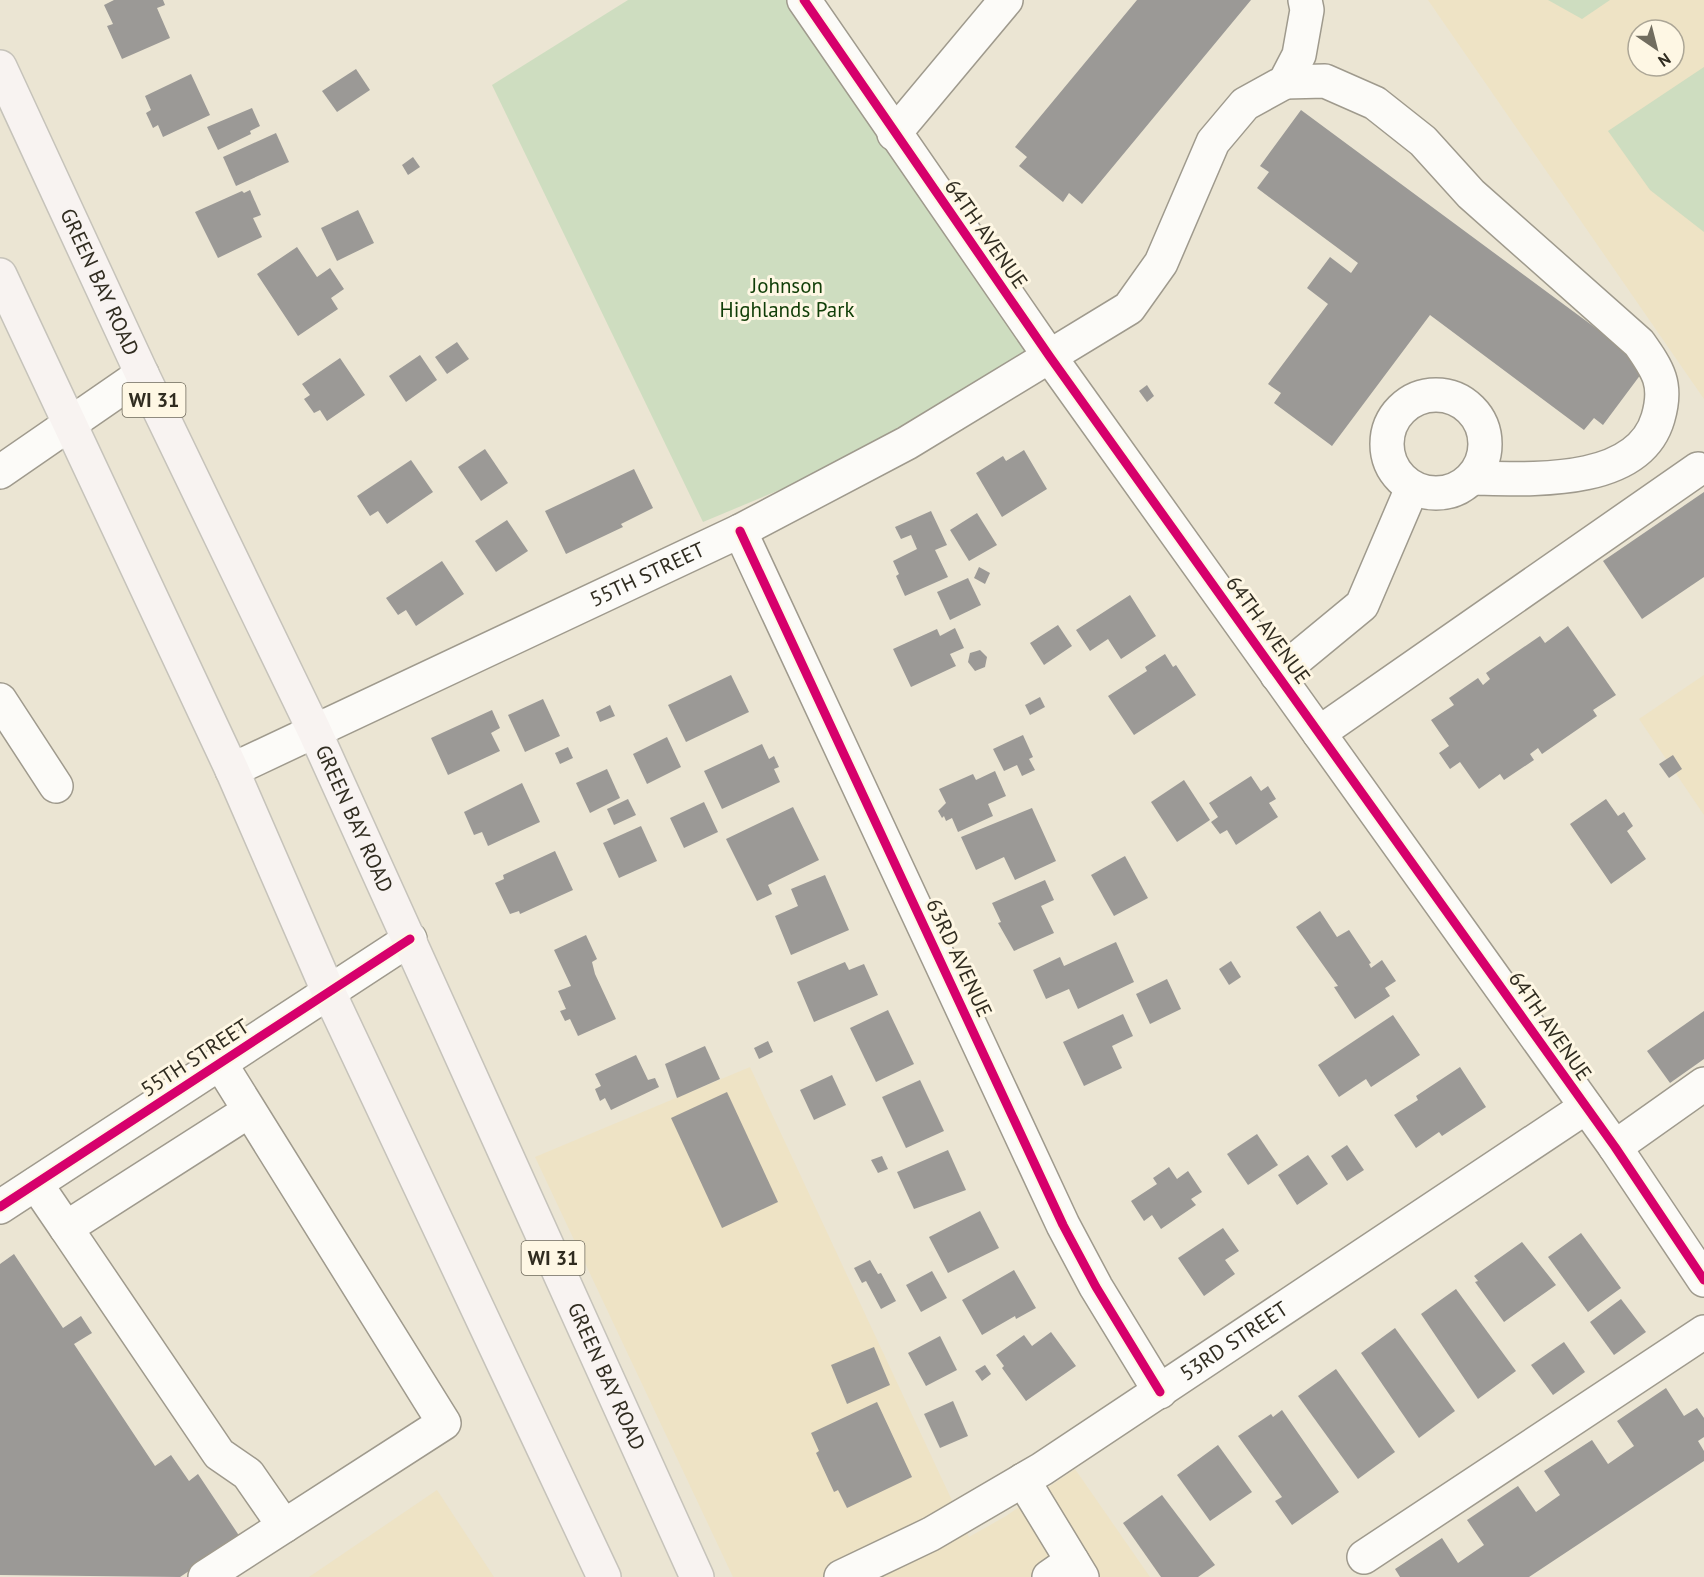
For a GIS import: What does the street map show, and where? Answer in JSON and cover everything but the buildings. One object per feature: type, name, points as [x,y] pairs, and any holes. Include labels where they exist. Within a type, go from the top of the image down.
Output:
[{"type":"main road","name":"GREEN BAY ROAD","points":[[0,67],[142,374],[314,730],[697,1577]]},
{"type":"main road","points":[[0,275],[232,770],[329,993],[604,1577]]},
{"type":"street","name":"64TH AVENUE","points":[[804,0],[894,134],[1050,357],[1615,1147],[1704,1280]]},
{"type":"street","points":[[894,134],[1006,0]]},
{"type":"street","points":[[1305,0],[1307,10],[1299,55],[1285,82],[1326,81],[1375,103],[1415,135],[1471,194],[1639,343],[1659,372],[1664,399],[1654,432],[1625,460],[1593,472],[1547,479],[1472,478]]},
{"type":"street","name":"55TH STREET","points":[[232,770],[740,531],[907,443],[1129,308],[1161,263],[1214,142],[1245,104],[1285,82]]},
{"type":"street","points":[[0,472],[142,374]]},
{"type":"street","points":[[1437,394],[1453,397],[1467,405],[1478,417],[1485,432],[1486,449],[1482,464],[1472,478],[1459,488],[1444,493],[1428,493],[1412,488],[1400,478],[1391,464],[1387,448],[1388,432],[1395,417],[1406,405],[1421,397],[1437,394]]},
{"type":"street","points":[[1320,733],[1698,469]]},
{"type":"street","points":[[1277,675],[1362,605],[1412,488]]},
{"type":"street","name":"63RD AVENUE","points":[[740,531],[1063,1225],[1096,1287],[1160,1392]]},
{"type":"street","points":[[0,700],[56,786]]},
{"type":"street","name":"55TH STREET","points":[[0,1207],[410,939]]},
{"type":"street","points":[[205,1577],[444,1423],[220,1063]]},
{"type":"street","points":[[1615,1147],[1704,1084]]},
{"type":"street","name":"53RD STREET","points":[[841,1577],[931,1533],[1023,1480],[1160,1392],[1586,1107]]},
{"type":"street","points":[[66,1228],[249,1111]]},
{"type":"street","points":[[36,1184],[219,1454],[248,1474],[284,1526]]},
{"type":"street","points":[[1364,1557],[1704,1332]]},
{"type":"street","points":[[1023,1480],[1068,1572]]},
{"type":"shaded area","points":[[1428,0],[1704,0],[1704,399]]},
{"type":"shaded area","points":[[1704,675],[1704,815],[1639,719]]},
{"type":"shaded area","points":[[750,1067],[969,1537],[1006,1516],[1075,1469],[1150,1577],[733,1577],[535,1157]]},
{"type":"shaded area","points":[[437,1490],[494,1577],[309,1577]]},
{"type":"green space","name":"Johnson Highlands Park","points":[[628,0],[793,0],[1033,353],[899,440],[703,522],[492,85]]},
{"type":"green space","points":[[1548,0],[1610,0],[1582,19]]},
{"type":"green space","points":[[1704,67],[1704,232],[1650,190],[1608,131]]},
{"type":"cycle path","points":[[804,0],[1050,357],[1615,1147],[1704,1280]]},
{"type":"cycle path","points":[[740,531],[1063,1225],[1096,1287],[1160,1392]]},
{"type":"cycle path","points":[[0,1207],[410,939]]}]
